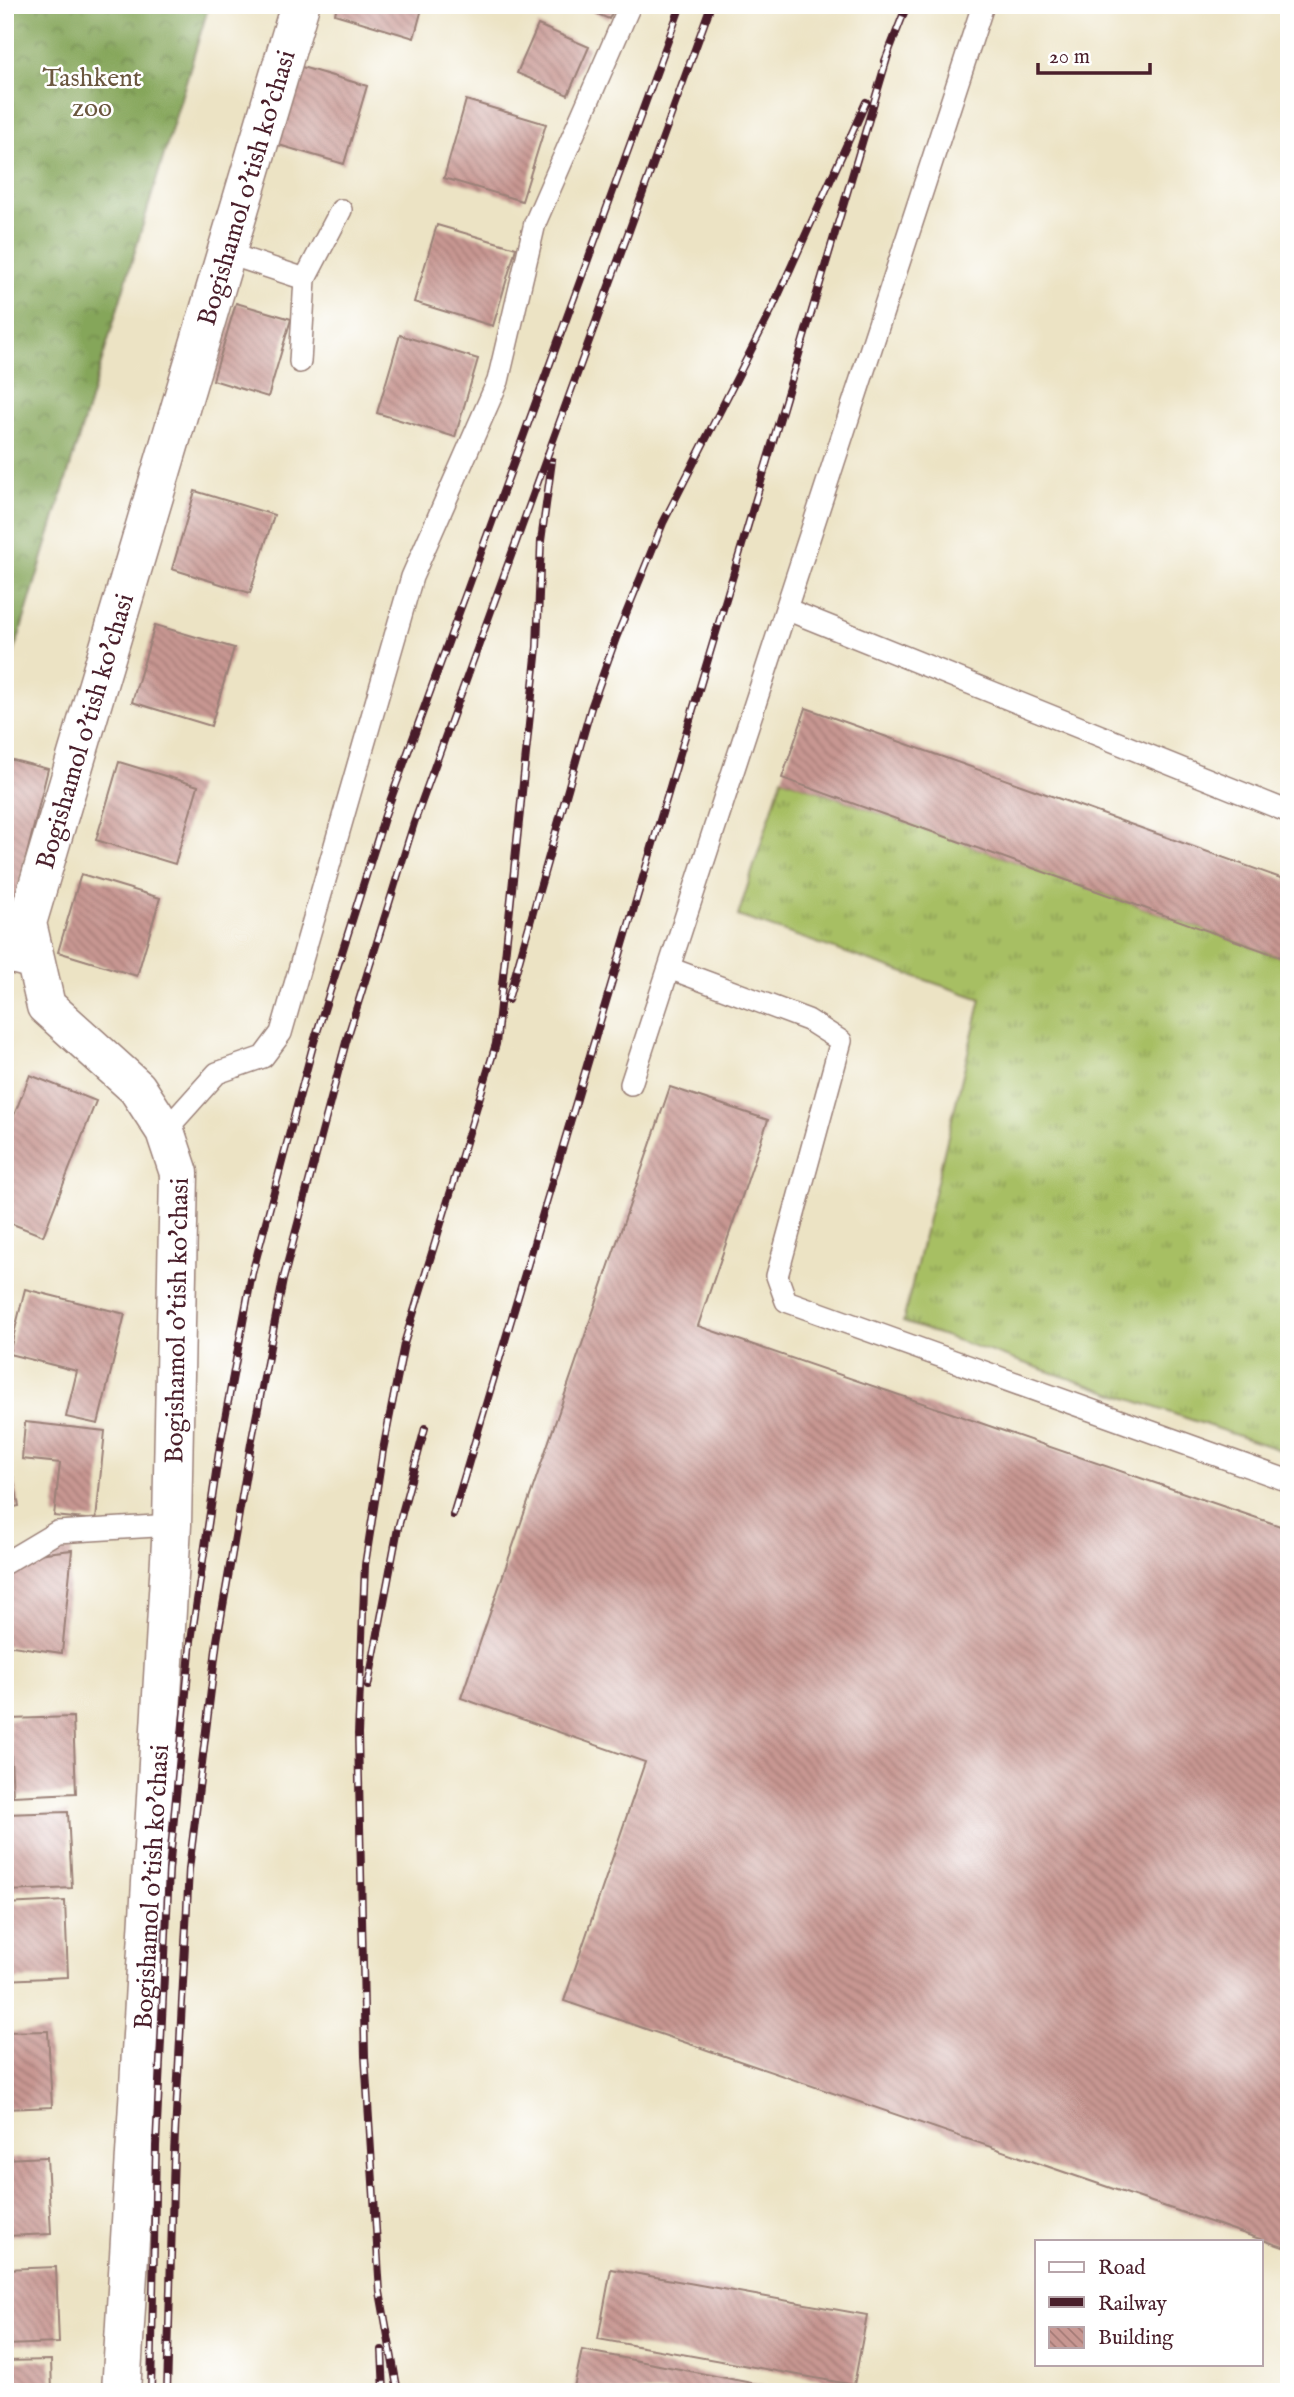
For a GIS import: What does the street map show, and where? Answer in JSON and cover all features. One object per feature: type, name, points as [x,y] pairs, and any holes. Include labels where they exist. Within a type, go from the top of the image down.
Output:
[{"type":"street","name":"Bogishamol o'tish ko'chasi","points":[[121,2392],[172,1525],[179,1172],[164,1131],[137,1088],[46,1006],[21,965],[27,923],[300,5]]},
{"type":"lane","points":[[164,1131],[217,1073],[263,1057],[281,1033],[412,577],[498,381],[535,223],[630,5]]},
{"type":"lane","points":[[631,1084],[983,5]]},
{"type":"lane","points":[[300,362],[305,278],[341,210]]},
{"type":"lane","points":[[226,253],[305,278]]},
{"type":"lane","points":[[786,609],[1289,812]]},
{"type":"lane","points":[[669,968],[808,1020],[841,1041],[777,1276],[786,1301],[1289,1481]]},
{"type":"lane","points":[[5,1563],[57,1532],[172,1525]]},
{"type":"green space","name":"Tashkent zoo","points":[[5,5],[209,5],[5,683]]},
{"type":"green space","points":[[782,778],[1289,960],[1289,1453],[903,1322],[981,999],[738,916]]},
{"type":"building","points":[[337,5],[423,5],[414,38],[335,14]]},
{"type":"building","points":[[577,5],[616,5],[609,19]]},
{"type":"building","points":[[538,25],[589,47],[568,95],[517,73]]},
{"type":"building","points":[[288,63],[367,86],[344,164],[265,141]]},
{"type":"building","points":[[466,100],[546,124],[522,201],[444,178]]},
{"type":"building","points":[[437,225],[516,248],[493,326],[414,302]]},
{"type":"building","points":[[236,303],[291,319],[268,397],[213,380]]},
{"type":"building","points":[[400,335],[478,359],[455,437],[377,413]]},
{"type":"building","points":[[195,491],[274,515],[250,593],[172,569]]},
{"type":"building","points":[[155,625],[234,648],[211,726],[132,702]]},
{"type":"building","points":[[806,708],[1289,881],[1289,960],[782,778]]},
{"type":"building","points":[[5,758],[48,769],[11,918],[5,917]]},
{"type":"building","points":[[119,762],[198,786],[175,864],[96,840]]},
{"type":"building","points":[[81,874],[160,898],[137,976],[58,952]]},
{"type":"building","points":[[30,1075],[96,1101],[43,1236],[5,1221],[5,1138]]},
{"type":"building","points":[[670,1087],[768,1120],[698,1326],[1289,1529],[1289,2249],[564,2001],[645,1762],[461,1698]]},
{"type":"building","points":[[25,1289],[125,1314],[98,1424],[66,1417],[77,1371],[9,1354]]},
{"type":"building","points":[[25,1422],[105,1431],[96,1520],[54,1516],[60,1463],[22,1459]]},
{"type":"building","points":[[5,1436],[19,1506],[5,1509]]},
{"type":"building","points":[[72,1550],[62,1653],[5,1645],[5,1572],[37,1554]]},
{"type":"building","points":[[73,1717],[76,1793],[13,1796],[9,1719]]},
{"type":"building","points":[[68,1812],[72,1888],[8,1891],[5,1814]]},
{"type":"building","points":[[65,1901],[68,1977],[5,1980],[5,1904]]},
{"type":"building","points":[[48,2031],[52,2107],[5,2109],[5,2032]]},
{"type":"building","points":[[47,2157],[51,2234],[5,2236],[5,2159]]},
{"type":"building","points":[[56,2267],[59,2343],[5,2345],[5,2269]]},
{"type":"building","points":[[611,2269],[867,2315],[854,2385],[598,2339]]},
{"type":"building","points":[[582,2350],[787,2390],[787,2392],[573,2392]]},
{"type":"building","points":[[51,2360],[52,2392],[5,2392],[5,2361]]},
{"type":"railway","points":[[151,2392],[156,2146],[169,1870],[191,1641],[220,1445],[252,1274],[314,1042],[385,815],[681,5]]},
{"type":"railway","points":[[167,2392],[174,2153],[189,1869],[217,1641],[283,1280],[346,1042],[414,823],[711,5]]},
{"type":"railway","points":[[885,61],[907,5]]},
{"type":"railway","points":[[453,1515],[889,52]]},
{"type":"railway","points":[[508,1000],[591,708],[616,638],[663,523],[772,309],[866,102]]},
{"type":"railway","points":[[398,2392],[380,2292],[365,2056],[358,1734],[365,1565],[383,1450],[404,1344],[496,1044],[537,647],[541,541],[552,461]]},
{"type":"railway","points":[[368,1686],[398,1528],[425,1428]]},
{"type":"railway","points":[[382,2350],[384,2392]]}]
